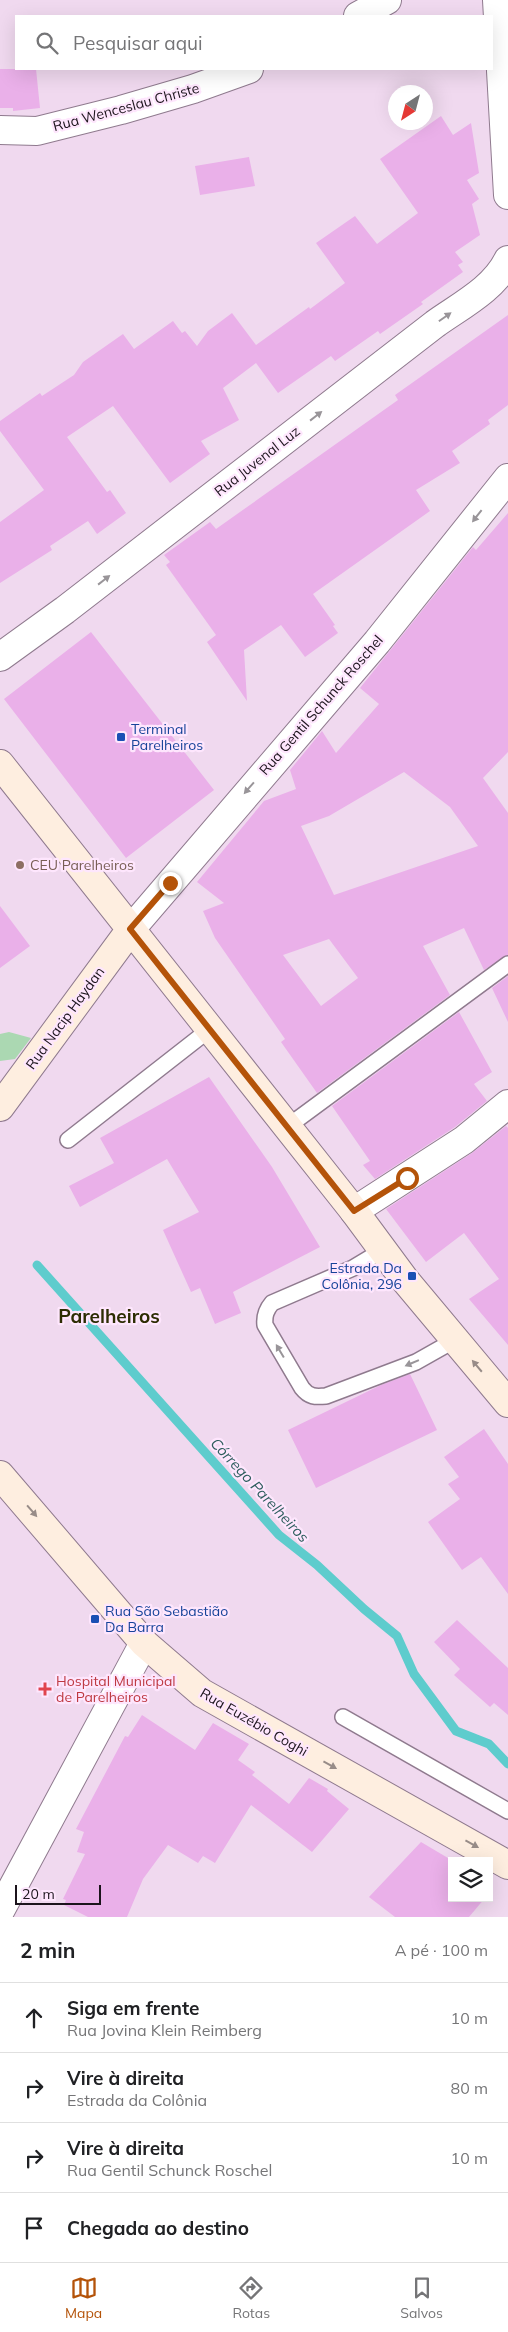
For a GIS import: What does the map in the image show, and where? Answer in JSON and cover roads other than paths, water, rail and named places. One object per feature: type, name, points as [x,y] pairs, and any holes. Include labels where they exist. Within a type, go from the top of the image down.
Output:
[{"type":"main road","points":[[0,764],[383,1250],[508,1403]]},
{"type":"main road","name":"Rua Nacip Haydan","points":[[0,1107],[130,929]]},
{"type":"main road","name":"Rua Euzébio Coghi","points":[[0,1475],[144,1643],[202,1693],[508,1865]]},
{"type":"street","points":[[360,15],[387,0]]},
{"type":"street","points":[[497,0],[508,195]]},
{"type":"street","name":"Rua Wenceslau Christe","points":[[0,130],[37,131],[193,90],[246,70]]},
{"type":"street","name":"Rua Juvenal Luz","points":[[0,657],[73,604],[434,324],[485,289],[502,271],[508,260]]},
{"type":"street","name":"Rua Gentil Schunck Roschel","points":[[130,929],[377,642],[508,478]]},
{"type":"street","points":[[354,1211],[464,1140],[508,1104]]},
{"type":"street","points":[[0,1911],[144,1643]]},
{"type":"lane","points":[[287,1127],[508,964]]},
{"type":"lane","points":[[68,1140],[210,1030]]},
{"type":"lane","points":[[383,1250],[353,1268],[272,1303],[268,1308],[264,1317],[265,1325],[302,1388],[307,1394],[316,1397],[326,1396],[416,1362],[455,1340]]},
{"type":"lane","points":[[343,1717],[508,1811]]},
{"type":"waterway","name":"Córrego Parelheiros","points":[[37,1265],[279,1535],[317,1565],[364,1609],[397,1636],[414,1674],[456,1731],[489,1744],[508,1764]]},
{"type":"place","name":"Terminal Parelheiros","points":[[121,737]]},
{"type":"place","name":"CEU Parelheiros","points":[[20,865]]},
{"type":"place","name":"Estrada Da Colônia, 296","points":[[412,1276]]},
{"type":"place","name":"Rua São Sebastião Da Barra","points":[[95,1619]]},
{"type":"place","name":"Hospital Municipal de Parelheiros","points":[[45,1689]]},
{"type":"district","name":"Parelheiros","points":[[109,1316]]}]
